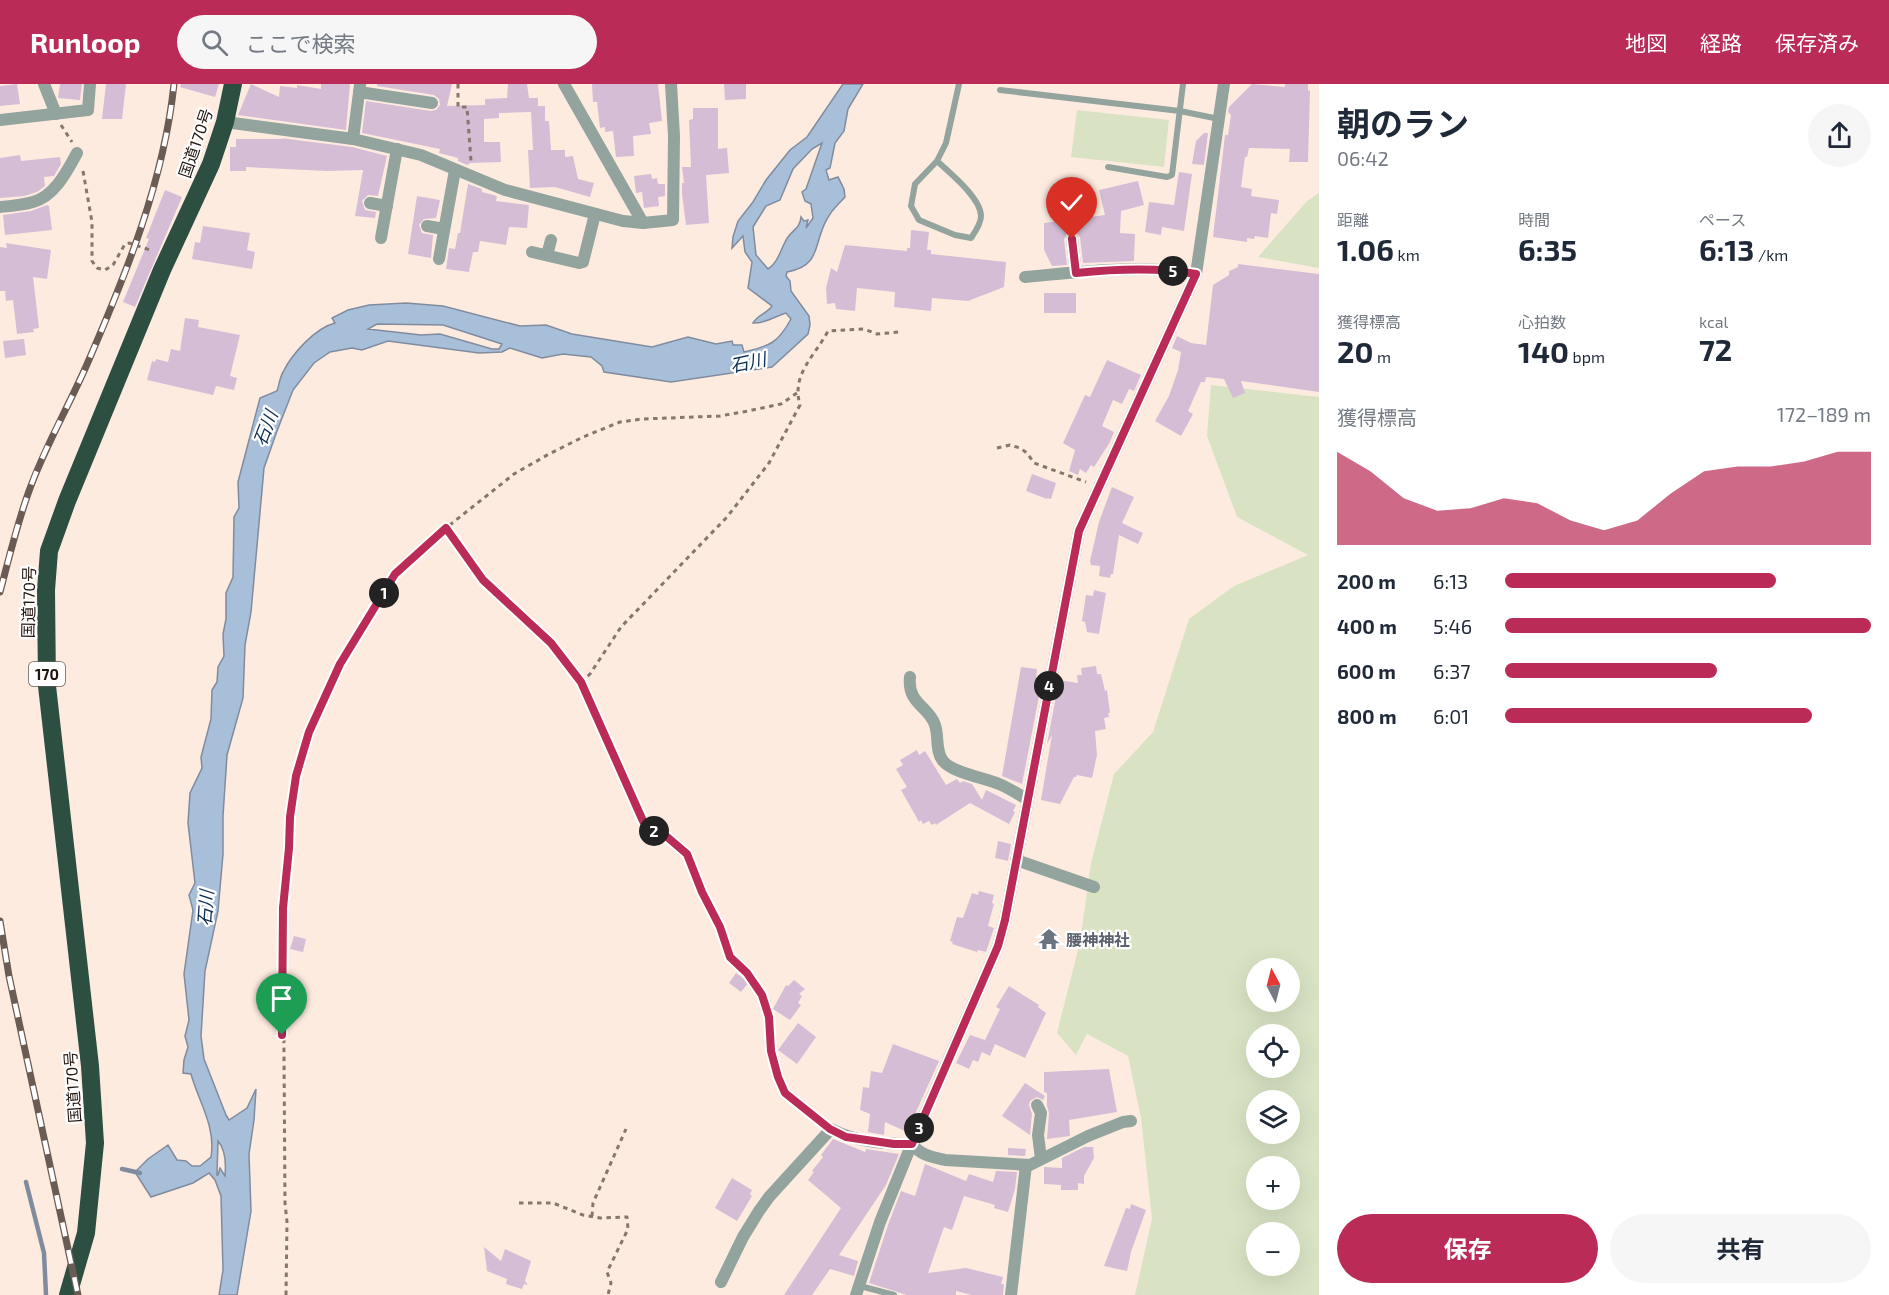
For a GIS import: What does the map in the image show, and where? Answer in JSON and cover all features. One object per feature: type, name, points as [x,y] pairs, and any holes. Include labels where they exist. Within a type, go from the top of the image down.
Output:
[{"type":"highway","name":"国道170号","points":[[68,1295],[86,1233],[95,1143],[90,1066],[47,686],[46,590],[49,551],[67,501],[168,258],[211,164],[225,122],[233,84]]},
{"type":"street","points":[[44,84],[56,114]]},
{"type":"street","points":[[0,120],[88,110],[90,84]]},
{"type":"street","points":[[564,84],[643,223]]},
{"type":"street","points":[[225,122],[353,139],[397,149],[421,155],[505,190],[623,221],[643,223],[673,220],[674,136],[671,84]]},
{"type":"street","points":[[858,1290],[880,1222],[998,946],[1079,531],[1196,274],[1224,84]]},
{"type":"street","points":[[353,139],[359,88],[432,104]]},
{"type":"street","points":[[381,238],[397,149]]},
{"type":"street","points":[[0,207],[42,199],[64,176],[77,153]]},
{"type":"street","points":[[439,259],[455,170]]},
{"type":"street","points":[[370,203],[387,206]]},
{"type":"street","points":[[532,252],[583,262],[595,214]]},
{"type":"street","points":[[427,226],[444,229]]},
{"type":"street","points":[[1072,239],[1076,273]]},
{"type":"street","points":[[547,255],[551,240]]},
{"type":"street","points":[[1025,277],[1102,270],[1179,271],[1196,274]]},
{"type":"street","points":[[910,677],[914,698],[935,724],[936,742],[943,761],[962,771],[999,784],[1028,800]]},
{"type":"street","points":[[1016,860],[1094,887]]},
{"type":"street","points":[[1037,1105],[1041,1113],[1038,1135],[1041,1159]]},
{"type":"street","points":[[721,1282],[743,1237],[769,1197],[831,1129],[846,1137],[862,1140],[912,1144],[917,1151],[945,1160],[1026,1165],[1088,1136],[1131,1121]]},
{"type":"street","points":[[1011,1295],[1026,1165]]},
{"type":"lane","points":[[937,161],[975,198],[981,216],[971,238],[955,235],[919,220],[910,206],[915,184],[937,161],[946,143],[959,84]]},
{"type":"lane","points":[[1108,167],[1167,177],[1172,175],[1184,84]]},
{"type":"lane","points":[[1000,90],[1180,111],[1219,119]]},
{"type":"lane","points":[[858,1290],[894,1295]]},
{"type":"path","points":[[458,84],[458,107],[467,107],[472,177]]},
{"type":"path","points":[[56,114],[77,153],[90,201],[92,261],[97,268],[105,270],[112,266],[125,244],[129,243],[168,258]]},
{"type":"path","points":[[581,682],[590,674],[621,627],[727,517],[769,463],[800,405],[797,393],[808,360],[828,331],[864,329],[877,334],[899,332]]},
{"type":"path","points":[[286,1295],[287,1222],[282,937],[290,817],[296,776],[309,732],[340,664],[395,574],[446,528],[514,474],[549,454],[620,422],[720,416],[781,404],[797,393]]},
{"type":"path","points":[[997,448],[1010,445],[1020,448],[1034,463],[1098,487]]},
{"type":"path","points":[[446,528],[483,580],[551,643],[581,682],[643,821],[650,829],[666,836],[687,854],[702,892],[720,927],[730,957],[747,973],[762,995],[769,1017],[771,1051],[785,1093],[831,1129]]},
{"type":"path","points":[[592,1216],[593,1203],[626,1129]]},
{"type":"path","points":[[519,1203],[553,1203],[600,1218],[627,1217],[628,1229],[607,1272],[610,1283],[608,1295]]},
{"type":"green space","points":[[1077,110],[1169,120],[1164,167],[1071,157]]},
{"type":"green space","points":[[1319,193],[1319,268],[1258,257],[1307,201]]},
{"type":"green space","points":[[1211,385],[1319,397],[1319,1295],[1135,1295],[1152,1219],[1141,1118],[1128,1056],[1087,1034],[1076,1055],[1057,1033],[1080,942],[1091,863],[1114,774],[1153,732],[1189,619],[1234,586],[1308,555],[1237,517],[1207,436]]},
{"type":"water","name":"石川","points":[[843,84],[863,84],[848,109],[844,131],[835,143],[830,168],[826,170],[829,180],[838,177],[845,197],[827,219],[811,259],[806,265],[787,272],[786,276],[790,281],[791,291],[809,316],[808,334],[772,367],[671,382],[604,372],[602,366],[591,357],[563,354],[542,358],[510,348],[502,352],[479,353],[388,341],[362,350],[352,348],[330,352],[314,363],[293,390],[264,468],[251,612],[245,645],[243,698],[227,755],[218,911],[205,971],[201,1036],[204,1059],[229,1120],[247,1108],[256,1089],[249,1154],[251,1211],[237,1295],[219,1295],[223,1270],[221,1196],[215,1180],[209,1173],[193,1183],[151,1197],[135,1172],[148,1159],[168,1145],[177,1160],[186,1161],[192,1166],[200,1166],[211,1157],[211,1135],[206,1115],[191,1074],[183,1073],[188,1047],[185,1036],[189,1020],[184,974],[193,910],[189,895],[195,883],[188,823],[190,793],[202,768],[201,757],[211,719],[212,690],[217,682],[218,667],[224,656],[226,593],[233,577],[234,517],[239,508],[238,482],[260,398],[277,391],[282,374],[292,357],[312,336],[335,323],[332,318],[348,310],[369,305],[406,303],[443,306],[520,326],[546,325],[572,334],[652,347],[688,337],[716,344],[732,341],[733,345],[742,345],[744,352],[767,345],[782,333],[791,319],[786,313],[766,321],[753,323],[772,306],[748,288],[752,262],[745,252],[743,236],[732,248],[733,237],[738,221],[766,180],[790,150],[807,137]],"holes":[[[822,143],[806,189],[802,192],[805,201],[811,204],[813,218],[806,228],[808,220],[804,221],[801,217],[798,226],[788,237],[777,258],[768,269],[756,255],[753,227],[766,206],[780,200],[793,169],[812,149]],[[377,324],[443,325],[502,344],[499,349],[492,349],[440,334],[421,335],[368,329]],[[218,1141],[224,1153],[225,1176],[220,1168],[217,1175]]]},
{"type":"building","points":[[17,84],[20,104],[0,106],[0,86]]},
{"type":"building","points":[[60,84],[82,84],[80,100],[58,98]]},
{"type":"building","points":[[106,84],[126,84],[122,119],[102,119]]},
{"type":"building","points":[[181,84],[219,84],[215,97],[180,87]]},
{"type":"building","points":[[251,84],[279,97],[280,86],[297,88],[297,85],[321,89],[321,84],[350,84],[346,130],[238,115]]},
{"type":"building","points":[[377,84],[452,84],[447,106],[485,105],[485,99],[507,98],[508,84],[527,84],[529,98],[538,98],[538,106],[545,106],[545,121],[549,121],[551,150],[565,150],[565,157],[573,156],[578,179],[594,183],[590,197],[555,187],[530,188],[528,150],[533,150],[531,112],[499,113],[499,118],[484,119],[484,142],[500,142],[501,162],[467,165],[458,161],[458,158],[439,153],[440,149],[362,133],[366,101],[431,111],[436,110],[440,105],[439,99],[434,95],[377,86]]},
{"type":"building","points":[[592,84],[658,84],[662,121],[649,123],[651,134],[633,136],[634,156],[616,157],[613,131],[605,132],[605,127],[600,128],[597,102],[593,102]]},
{"type":"building","points":[[724,84],[746,84],[746,99],[725,100]]},
{"type":"building","points":[[1252,84],[1285,87],[1285,84],[1308,84],[1310,91],[1308,162],[1289,162],[1290,149],[1249,148],[1247,157],[1245,157],[1241,187],[1252,189],[1251,196],[1279,200],[1277,214],[1271,213],[1268,238],[1255,236],[1254,239],[1247,238],[1247,242],[1213,237],[1225,135],[1228,135],[1231,115],[1228,112],[1229,107]]},
{"type":"building","points":[[693,108],[718,108],[718,149],[727,148],[729,173],[706,175],[709,223],[686,225],[682,194],[682,183],[684,183],[682,167],[691,167],[689,120],[693,119]]},
{"type":"building","points":[[1204,133],[1208,133],[1204,165],[1192,164],[1196,141]]},
{"type":"building","points":[[280,138],[352,147],[387,156],[378,196],[368,195],[362,201],[365,210],[376,212],[375,218],[355,216],[363,170],[327,171],[246,167],[246,171],[230,171],[230,147],[236,147],[236,139],[284,139]]},
{"type":"building","points":[[20,155],[21,161],[60,157],[61,164],[54,176],[44,177],[45,186],[37,192],[24,196],[0,198],[0,158]]},
{"type":"building","points":[[1179,172],[1192,174],[1184,231],[1162,227],[1161,235],[1145,232],[1149,202],[1174,205]]},
{"type":"building","points":[[651,174],[652,179],[657,178],[658,184],[665,184],[665,196],[658,197],[659,206],[644,208],[642,192],[636,193],[634,176]]},
{"type":"building","points":[[1138,181],[1144,205],[1121,211],[1120,233],[1135,234],[1134,261],[1083,263],[1080,237],[1072,231],[1067,233],[1064,239],[1067,265],[1052,266],[1044,250],[1044,223],[1105,215],[1099,190]]},
{"type":"building","points":[[468,184],[482,189],[482,192],[497,196],[496,201],[529,205],[527,228],[509,227],[506,245],[480,241],[478,252],[473,252],[469,272],[446,269],[449,248],[455,249],[458,233],[460,233]]},
{"type":"building","points":[[165,190],[182,197],[135,307],[123,302],[149,239],[146,238]]},
{"type":"building","points":[[417,196],[440,200],[436,218],[424,219],[419,225],[422,233],[433,235],[431,258],[408,254]]},
{"type":"building","points":[[47,205],[52,230],[5,235],[3,215],[31,211]]},
{"type":"building","points":[[203,226],[250,233],[247,250],[255,252],[252,269],[192,259],[195,242],[200,243]]},
{"type":"building","points":[[911,230],[929,232],[927,250],[931,250],[931,254],[1006,262],[1004,287],[968,301],[932,298],[931,311],[894,307],[895,292],[857,288],[855,311],[836,309],[835,303],[827,304],[826,288],[831,268],[837,272],[845,245],[907,251],[907,248],[910,248]]},
{"type":"building","points":[[6,243],[51,250],[47,279],[33,277],[39,328],[33,329],[34,332],[17,334],[13,300],[6,301],[5,291],[0,291],[0,247],[7,248]]},
{"type":"building","points":[[1238,264],[1319,274],[1319,392],[1241,381],[1245,393],[1233,398],[1224,379],[1206,377],[1205,382],[1201,382],[1188,411],[1193,414],[1181,436],[1155,421],[1169,396],[1178,370],[1181,352],[1172,348],[1177,336],[1191,343],[1206,345],[1213,285],[1229,275],[1229,271],[1238,267]]},
{"type":"building","points":[[1044,293],[1076,293],[1076,313],[1044,313]]},
{"type":"building","points":[[185,318],[199,320],[198,327],[240,335],[230,376],[237,378],[234,390],[216,386],[213,395],[147,380],[152,361],[155,362],[156,359],[168,362],[171,349],[180,351]]},
{"type":"building","points":[[24,339],[26,355],[5,358],[3,341]]},
{"type":"building","points":[[1107,360],[1141,375],[1134,391],[1129,389],[1122,404],[1113,400],[1102,426],[1114,432],[1110,442],[1094,467],[1091,465],[1086,473],[1080,469],[1078,475],[1069,471],[1075,450],[1063,443],[1085,395],[1090,397]]},
{"type":"building","points":[[1032,474],[1056,483],[1051,499],[1026,491]]},
{"type":"building","points":[[1112,487],[1134,497],[1122,523],[1143,533],[1138,544],[1119,535],[1113,574],[1110,578],[1099,576],[1100,566],[1091,565],[1090,561],[1099,522]]},
{"type":"building","points":[[1094,590],[1106,593],[1099,634],[1087,632],[1085,622],[1082,621],[1086,595],[1093,596]]},
{"type":"building","points":[[1096,666],[1097,674],[1101,674],[1105,691],[1107,690],[1110,713],[1108,713],[1109,717],[1104,718],[1106,729],[1095,731],[1097,755],[1092,778],[1077,775],[1074,777],[1060,804],[1041,800],[1052,735],[1047,744],[1059,680],[1078,683],[1077,675],[1082,675],[1081,668]]},
{"type":"building","points":[[1021,667],[1037,669],[1036,680],[1042,681],[1022,784],[1002,776]]},
{"type":"building","points":[[917,750],[919,755],[925,751],[946,785],[957,779],[960,783],[963,781],[972,784],[982,800],[986,790],[1016,805],[1009,824],[970,803],[936,825],[935,823],[932,825],[929,821],[923,824],[921,820],[919,822],[901,790],[907,787],[896,769],[903,765],[900,760]]},
{"type":"building","points":[[998,841],[1011,844],[1008,861],[995,858]]},
{"type":"building","points":[[979,891],[994,895],[988,926],[994,928],[986,952],[978,950],[977,952],[952,944],[953,942],[950,941],[957,917],[963,918],[972,893],[978,895]]},
{"type":"building","points":[[294,936],[306,939],[303,952],[290,949]]},
{"type":"building","points":[[736,973],[749,982],[741,992],[729,983]]},
{"type":"building","points":[[794,980],[805,989],[799,994],[802,996],[798,1003],[801,1005],[790,1020],[773,1009],[786,985],[788,986]]},
{"type":"building","points":[[1009,986],[1039,1005],[1038,1007],[1046,1013],[1025,1058],[995,1044],[990,1056],[982,1052],[978,1062],[973,1060],[969,1069],[956,1063],[970,1035],[985,1040],[1000,1009],[996,1007]]},
{"type":"building","points":[[798,1023],[816,1037],[797,1064],[778,1050]]},
{"type":"building","points":[[893,1044],[939,1061],[907,1132],[885,1122],[884,1135],[868,1132],[870,1114],[860,1110],[863,1087],[869,1088],[871,1071],[882,1073]]},
{"type":"building","points":[[1109,1069],[1117,1112],[1069,1120],[1070,1136],[1047,1139],[1049,1113],[1047,1093],[1044,1092],[1044,1072]]},
{"type":"building","points":[[1025,1083],[1045,1096],[1043,1100],[1037,1097],[1030,1101],[1032,1114],[1030,1135],[1002,1116]]},
{"type":"building","points":[[833,1139],[865,1152],[866,1149],[899,1154],[886,1185],[839,1255],[858,1261],[854,1276],[830,1269],[812,1295],[784,1295],[841,1208],[808,1180],[823,1157],[821,1155]]},
{"type":"building","points":[[1084,1147],[1093,1147],[1094,1158],[1084,1176],[1084,1184],[1078,1183],[1078,1190],[1061,1190],[1061,1185],[1044,1184],[1044,1167],[1062,1168],[1062,1158]]},
{"type":"building","points":[[1008,1148],[1026,1149],[1025,1156],[1008,1155]]},
{"type":"building","points":[[925,1164],[966,1181],[969,1174],[993,1182],[996,1171],[1017,1172],[1008,1212],[994,1208],[995,1205],[964,1196],[952,1230],[944,1227],[928,1273],[966,1268],[1003,1277],[1001,1284],[1004,1284],[1003,1295],[972,1295],[956,1291],[956,1295],[907,1295],[869,1283],[901,1191],[915,1196]]},
{"type":"building","points":[[732,1178],[752,1190],[750,1194],[752,1196],[737,1221],[715,1208]]},
{"type":"building","points":[[1131,1204],[1146,1210],[1131,1252],[1127,1271],[1104,1266],[1126,1208],[1130,1209]]},
{"type":"building","points":[[484,1247],[501,1261],[505,1249],[531,1261],[525,1281],[528,1285],[524,1284],[522,1289],[506,1284],[507,1279],[487,1271]]},
{"type":"waterway","points":[[122,1169],[140,1173]]},
{"type":"waterway","points":[[26,1182],[44,1253],[46,1295]]},
{"type":"railway","points":[[0,592],[35,474],[88,362],[142,226],[162,156],[174,84]]},
{"type":"railway","points":[[0,921],[9,976],[78,1295]]},
{"type":"place","name":"腰神神社","points":[[1049,939]]},
{"type":"route","points":[[282,1035],[283,908],[290,817],[296,776],[309,732],[340,664],[395,574],[446,528],[483,580],[561,653],[581,682],[643,821],[650,829],[666,836],[687,854],[702,892],[720,927],[730,957],[747,973],[762,995],[769,1017],[771,1051],[785,1093],[830,1129],[846,1137],[894,1144],[912,1144],[998,946],[1005,920],[1079,531],[1196,274],[1179,271],[1102,270],[1076,273],[1072,239]]}]
